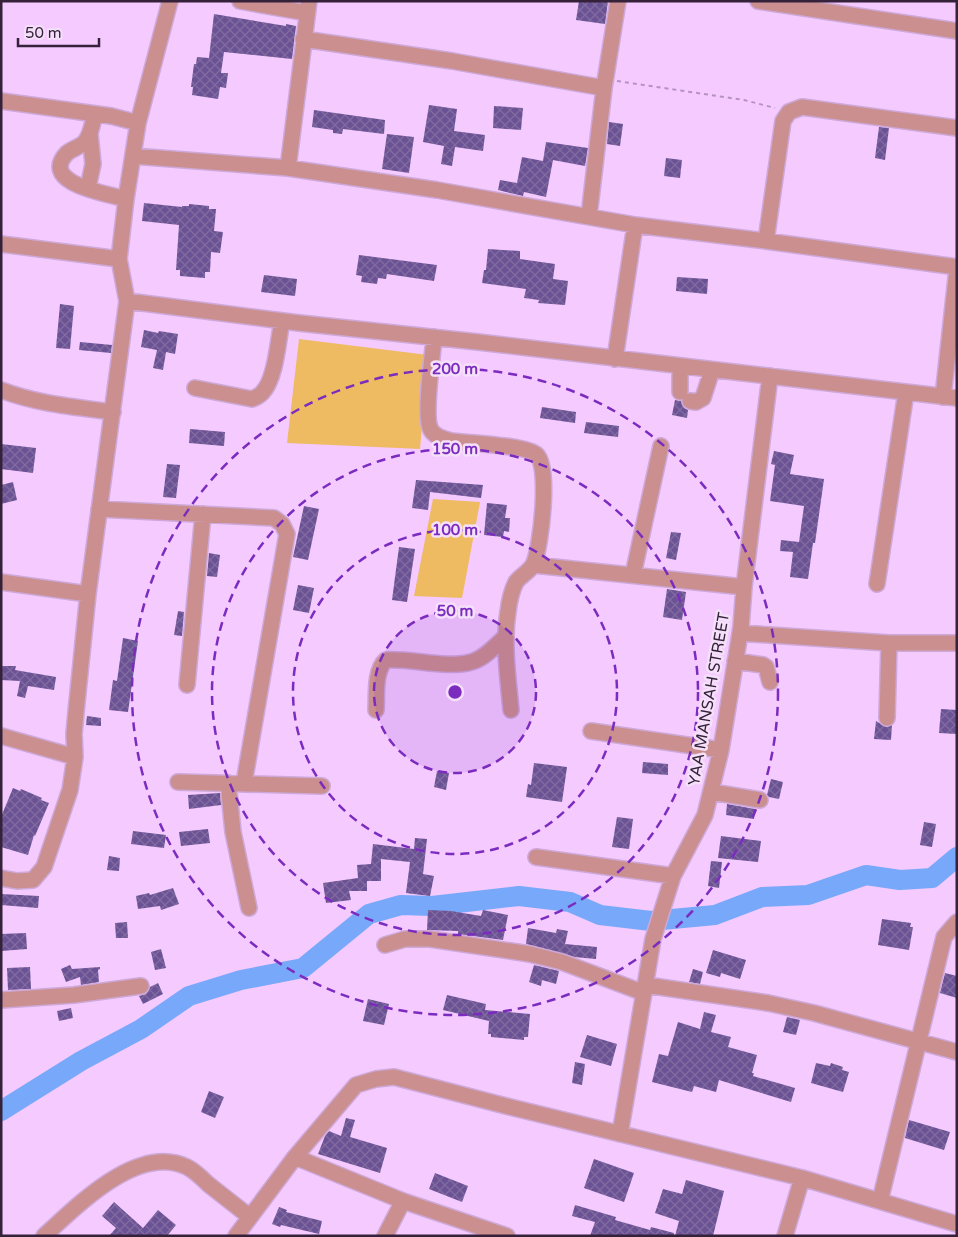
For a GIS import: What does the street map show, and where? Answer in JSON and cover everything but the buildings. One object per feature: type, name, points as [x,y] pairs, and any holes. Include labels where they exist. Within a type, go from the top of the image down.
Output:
[{"type":"street","points":[[1,878],[17,881],[33,880],[44,867],[70,790],[75,757],[74,734],[88,594],[127,301],[120,259],[126,199],[138,123],[170,1]]},
{"type":"street","points":[[240,1],[308,7],[288,168]]},
{"type":"street","points":[[589,216],[604,84],[618,1]]},
{"type":"street","points":[[758,1],[957,31]]},
{"type":"street","points":[[303,39],[604,84]]},
{"type":"street","points":[[1,101],[95,114],[138,123]]},
{"type":"street","points":[[766,241],[783,121],[790,112],[802,107],[957,128]]},
{"type":"street","points":[[88,188],[93,164],[90,134],[95,114]]},
{"type":"street","points":[[90,134],[83,143],[67,154],[61,166],[63,177],[72,184],[126,199]]},
{"type":"street","points":[[127,301],[282,321],[950,397],[957,268],[635,225],[437,190],[288,168],[133,156]]},
{"type":"street","points":[[615,359],[635,225]]},
{"type":"street","points":[[1,244],[120,259]]},
{"type":"street","points":[[195,388],[252,399],[262,393],[269,383],[282,321]]},
{"type":"street","points":[[434,337],[428,418],[432,432],[451,441],[525,449],[537,454],[542,466],[542,518],[534,565],[516,583],[508,609],[505,637],[510,710]]},
{"type":"street","points":[[680,366],[685,396],[696,402],[703,398],[712,370]]},
{"type":"street","name":"YAA MANSAH STREET","points":[[620,1134],[653,940],[673,876],[705,815],[722,750],[740,633],[770,376]]},
{"type":"street","points":[[1,390],[52,404],[113,412]]},
{"type":"street","points":[[877,584],[906,392]]},
{"type":"street","points":[[633,575],[661,446]]},
{"type":"street","points":[[99,509],[274,518],[282,524],[287,534],[244,783]]},
{"type":"street","points":[[187,685],[203,514]]},
{"type":"street","points":[[534,565],[744,587]]},
{"type":"street","points":[[1,582],[88,594]]},
{"type":"street","points":[[740,633],[889,643],[957,643]]},
{"type":"street","points":[[376,710],[378,672],[386,660],[448,664],[471,662],[482,657],[505,637]]},
{"type":"street","points":[[887,718],[889,643]]},
{"type":"street","points":[[735,661],[762,664],[766,667],[770,682]]},
{"type":"street","points":[[591,731],[722,750]]},
{"type":"street","points":[[1,736],[75,757]]},
{"type":"street","points":[[178,782],[322,786]]},
{"type":"street","points":[[228,783],[233,832],[249,908]]},
{"type":"street","points":[[712,792],[760,800]]},
{"type":"street","points":[[536,857],[673,876]]},
{"type":"street","points":[[880,1201],[944,937],[957,922]]},
{"type":"street","points":[[385,946],[405,939],[430,939],[522,953],[562,962],[645,989],[768,1003],[814,1013],[957,1052]]},
{"type":"street","points":[[1,1000],[74,995],[141,986]]},
{"type":"street","points":[[236,1236],[295,1157],[356,1085],[376,1079],[394,1077],[802,1178],[957,1224]]},
{"type":"street","points":[[295,1157],[403,1201],[507,1236]]},
{"type":"street","points":[[44,1236],[89,1195],[123,1173],[159,1161],[175,1163],[189,1168],[250,1217]]},
{"type":"street","points":[[785,1236],[802,1178]]},
{"type":"street","points":[[385,1236],[403,1201]]},
{"type":"path","points":[[604,84],[744,100],[790,112]]},
{"type":"shaded area","points":[[299,339],[428,355],[420,449],[287,443]]},
{"type":"shaded area","points":[[433,499],[480,502],[462,598],[414,596]]},
{"type":"waterway","points":[[1,1111],[81,1061],[141,1029],[189,996],[241,980],[303,968],[369,914],[401,905],[432,906],[519,896],[570,902],[600,915],[651,921],[715,915],[762,897],[808,895],[866,875],[900,880],[932,878],[957,857]]}]
